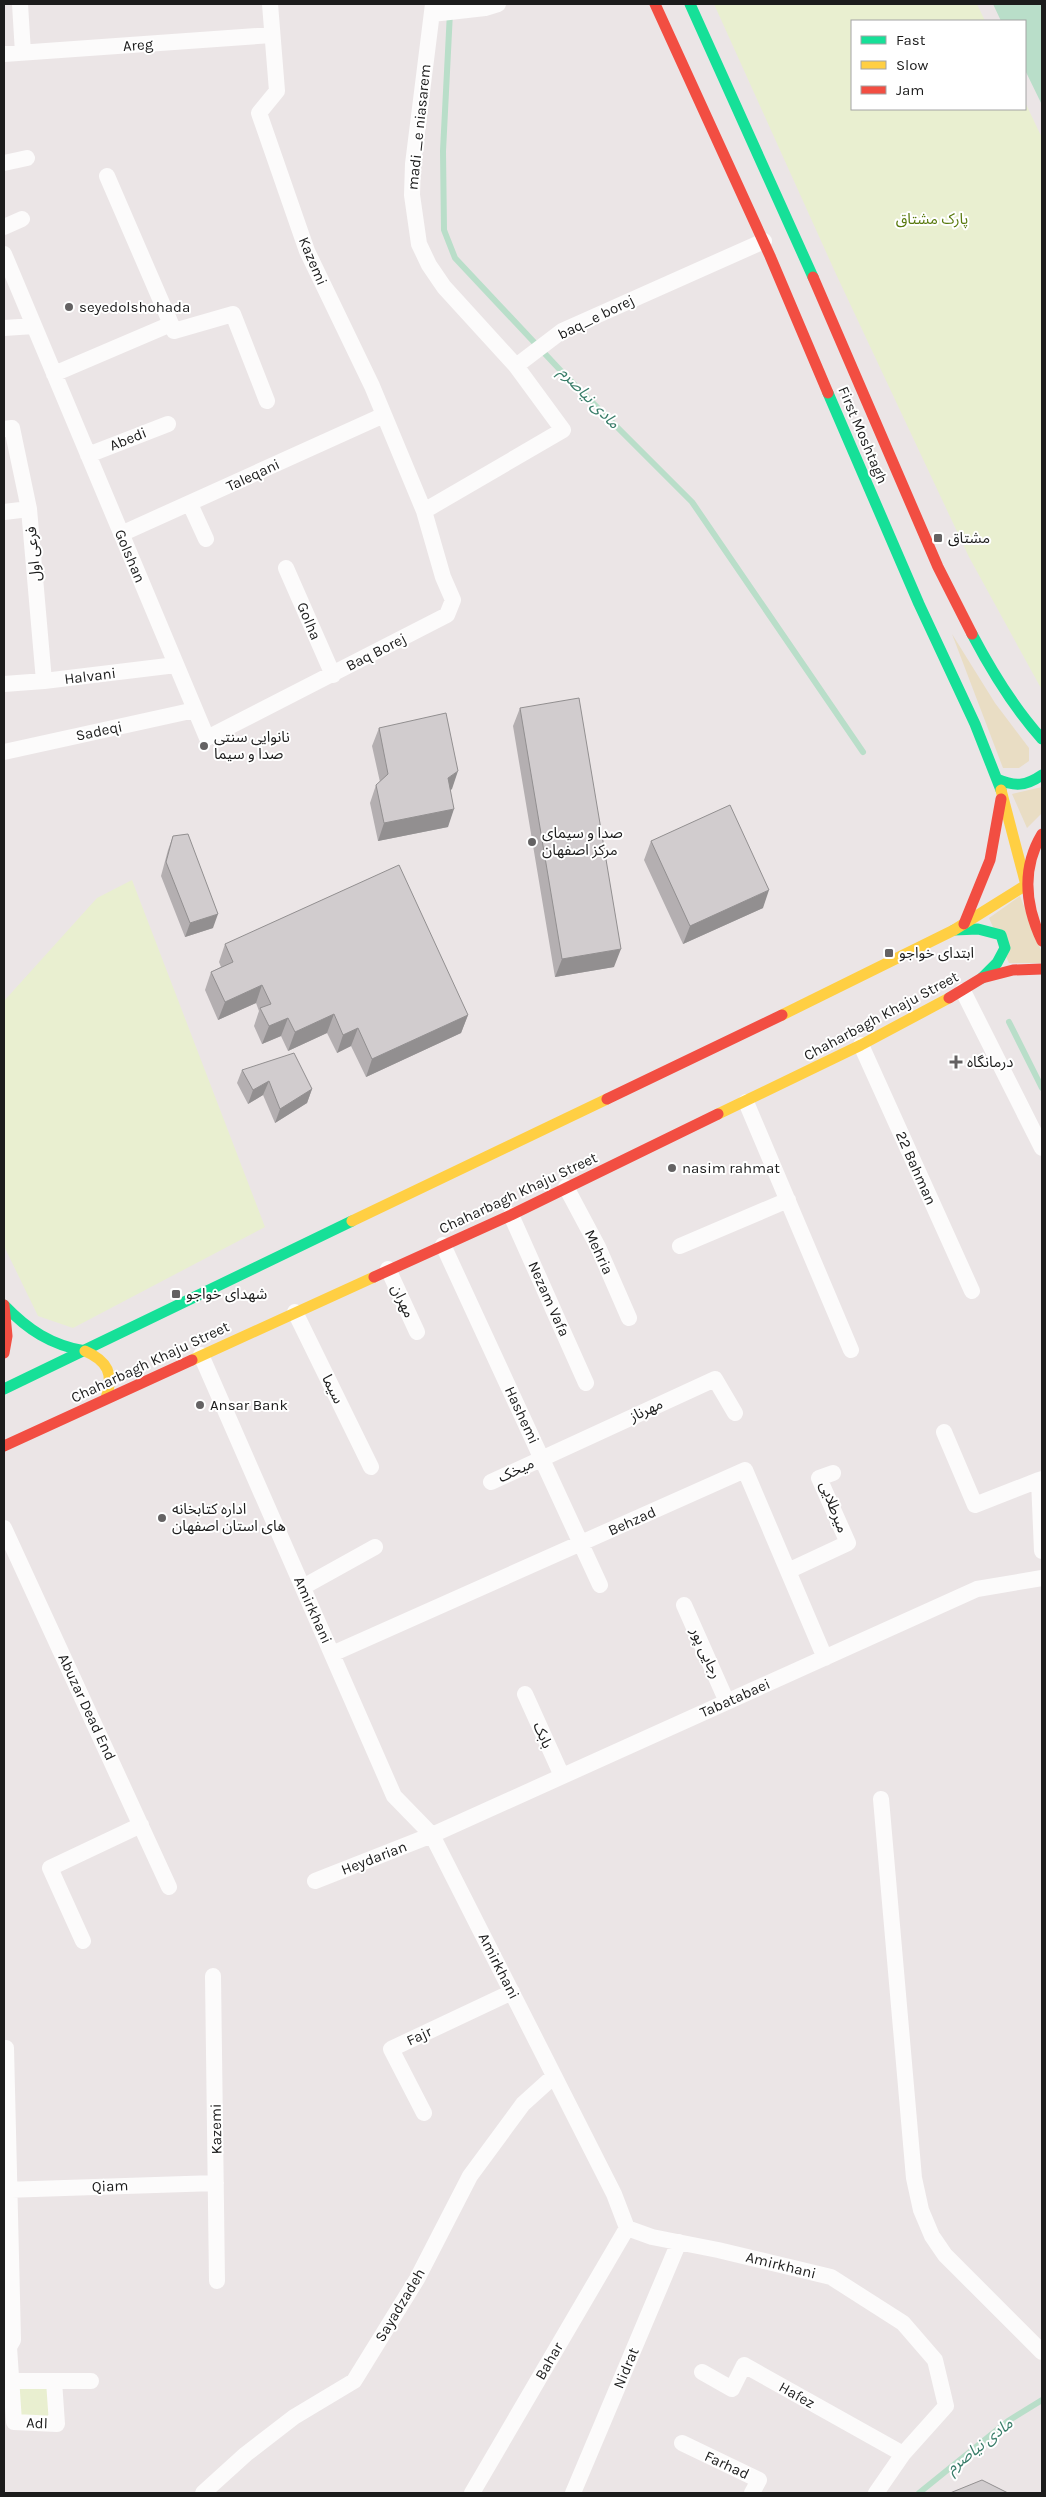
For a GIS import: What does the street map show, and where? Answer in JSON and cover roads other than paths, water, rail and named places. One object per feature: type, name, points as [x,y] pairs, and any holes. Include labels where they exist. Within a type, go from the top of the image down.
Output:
[{"type":"main road","name":"First Moshtagh","points":[[655,4],[764,241],[919,604],[975,724],[1002,793],[1026,885]]},
{"type":"main road","name":"First Moshtagh","points":[[690,4],[805,259],[938,567],[991,671],[1022,717],[1042,739]]},
{"type":"main road","points":[[997,779],[1012,786],[1028,784],[1042,775]]},
{"type":"main road","points":[[959,927],[990,860],[1002,793]]},
{"type":"main road","points":[[1042,834],[1030,861],[1026,885],[1028,906],[1034,926],[1042,941]]},
{"type":"main road","points":[[4,1388],[85,1351],[959,927],[1026,885]]},
{"type":"main road","points":[[959,927],[992,930],[1001,936],[1005,948],[998,963],[982,978]]},
{"type":"main road","name":"Chaharbagh Khaju Street","points":[[4,1446],[201,1354],[511,1215],[861,1045],[963,991],[982,978],[1013,970],[1042,969]]},
{"type":"main road","points":[[4,1305],[29,1330],[47,1342],[63,1348],[85,1351],[100,1356],[109,1367],[112,1384],[106,1398]]},
{"type":"main road","points":[[4,1305],[7,1336],[4,1353]]},
{"type":"street","points":[[20,4],[23,53]]},
{"type":"street","name":"Kazemi","points":[[270,4],[277,91],[259,113],[307,251],[384,415],[424,511]]},
{"type":"street","points":[[432,9],[491,6]]},
{"type":"street","name":"madi _e niasarem","points":[[432,9],[413,164],[412,195],[419,244],[429,265],[444,287],[516,366]]},
{"type":"street","name":"Areg","points":[[4,54],[272,35]]},
{"type":"street","points":[[4,163],[27,158]]},
{"type":"street","points":[[108,176],[174,331],[233,314],[267,401]]},
{"type":"street","points":[[4,227],[22,219]]},
{"type":"street","name":"baq_e borej","points":[[516,366],[562,331],[764,241]]},
{"type":"street","name":"Golshan","points":[[4,254],[207,738]]},
{"type":"street","points":[[54,374],[171,324]]},
{"type":"street","points":[[4,328],[34,326]]},
{"type":"street","points":[[424,511],[563,430],[516,366]]},
{"type":"street","name":"Taleqani","points":[[121,534],[384,415]]},
{"type":"street","name":"Abedi","points":[[88,455],[168,424]]},
{"type":"street","name":"فرعی اول","points":[[8,428],[29,509],[44,681]]},
{"type":"street","points":[[190,504],[206,539]]},
{"type":"street","points":[[4,512],[29,509]]},
{"type":"street","name":"Baq Borej","points":[[207,738],[447,615],[452,600],[443,577],[424,511]]},
{"type":"street","name":"Golha","points":[[286,568],[332,675]]},
{"type":"street","name":"Halvani","points":[[4,684],[176,665]]},
{"type":"street","name":"Sadeqi","points":[[4,752],[195,710]]},
{"type":"street","points":[[963,991],[1042,1148]]},
{"type":"street","name":"22 Bahman","points":[[861,1045],[972,1291]]},
{"type":"street","points":[[746,1102],[851,1350]]},
{"type":"street","name":"Mehria","points":[[566,1187],[598,1247],[629,1318]]},
{"type":"street","points":[[680,1246],[788,1200]]},
{"type":"street","name":"Nezam Vafa","points":[[511,1215],[586,1383]]},
{"type":"street","name":"Hashemi","points":[[443,1245],[600,1585]]},
{"type":"street","name":"مهران","points":[[388,1269],[417,1332]]},
{"type":"street","name":"سیما","points":[[295,1312],[371,1467]]},
{"type":"street","name":"Amirkhani","points":[[201,1354],[394,1796],[432,1835],[614,2194],[627,2228],[831,2277],[903,2323],[935,2360],[946,2406],[903,2454]]},
{"type":"street","name":"مهرناز","points":[[542,1458],[715,1379],[735,1413]]},
{"type":"street","points":[[944,1432],[976,1505],[1040,1480],[1042,1551]]},
{"type":"street","name":"میخک","points":[[491,1482],[542,1458]]},
{"type":"street","name":"Behzad","points":[[332,1654],[744,1470],[824,1658]]},
{"type":"street","name":"میرطلایی","points":[[788,1571],[848,1543],[819,1478],[833,1473]]},
{"type":"street","name":"Abuzar Dead End","points":[[4,1528],[169,1887]]},
{"type":"street","points":[[303,1587],[375,1547]]},
{"type":"street","name":"Tabatabaei","points":[[432,1835],[976,1589],[1042,1578]]},
{"type":"street","name":"رجایی پور","points":[[684,1605],[728,1702]]},
{"type":"street","name":"بابک","points":[[525,1694],[562,1776]]},
{"type":"street","points":[[880,1799],[914,2178],[921,2210],[932,2236],[945,2255],[1042,2352]]},
{"type":"street","points":[[82,1942],[50,1868],[141,1826]]},
{"type":"street","name":"Heydarian","points":[[315,1881],[432,1835]]},
{"type":"street","name":"Kazemi","points":[[213,1976],[217,2281]]},
{"type":"street","name":"Fajr","points":[[424,2113],[392,2049],[512,1992]]},
{"type":"street","name":"Adl","points":[[6,2048],[7,2190],[12,2340],[7,2355],[14,2422],[58,2424],[54,2380]]},
{"type":"street","name":"Sayadzadeh","points":[[203,2493],[246,2454],[294,2417],[354,2381],[418,2279],[470,2176],[523,2104],[554,2076]]},
{"type":"street","name":"Qiam","points":[[7,2190],[216,2183]]},
{"type":"street","name":"Bahar","points":[[472,2493],[627,2228]]},
{"type":"street","name":"Nidrat","points":[[573,2493],[679,2242]]},
{"type":"street","name":"Hafez","points":[[702,2372],[732,2389],[744,2365],[903,2454]]},
{"type":"street","points":[[11,2381],[92,2380]]},
{"type":"street","name":"Farhad","points":[[682,2443],[760,2480],[752,2493]]},
{"type":"street","points":[[876,2493],[903,2454]]},
{"type":"waterway","name":"مادی نیاصرم","points":[[450,12],[443,151],[444,230],[455,258],[562,372],[692,502],[863,752]]},
{"type":"waterway","name":"مادی نیاصرم","points":[[1009,1022],[1042,1088]]},
{"type":"waterway","name":"مادی نیاصرم","points":[[919,2493],[1008,2421],[1042,2400]]},
{"type":"place","name":"seyedolshohada","points":[[69,307]]},
{"type":"place","name":"مشتاق","points":[[938,538]]},
{"type":"place","name":"نانوایی سنتی صدا و سیما","points":[[204,746]]},
{"type":"place","name":"صدا و سیمای مرکز اصفهان","points":[[532,842]]},
{"type":"place","name":"ابتدای خواجو","points":[[889,953]]},
{"type":"place","name":"درمانگاه","points":[[956,1062]]},
{"type":"place","name":"nasim rahmat","points":[[672,1168]]},
{"type":"place","name":"شهدای خواجو","points":[[176,1294]]},
{"type":"place","name":"Ansar Bank","points":[[200,1405]]},
{"type":"place","name":"اداره کتابخانه های استان اصفهان","points":[[162,1518]]},
{"type":"park label","name":"پارک مشتاق","points":[[932,219]]}]
